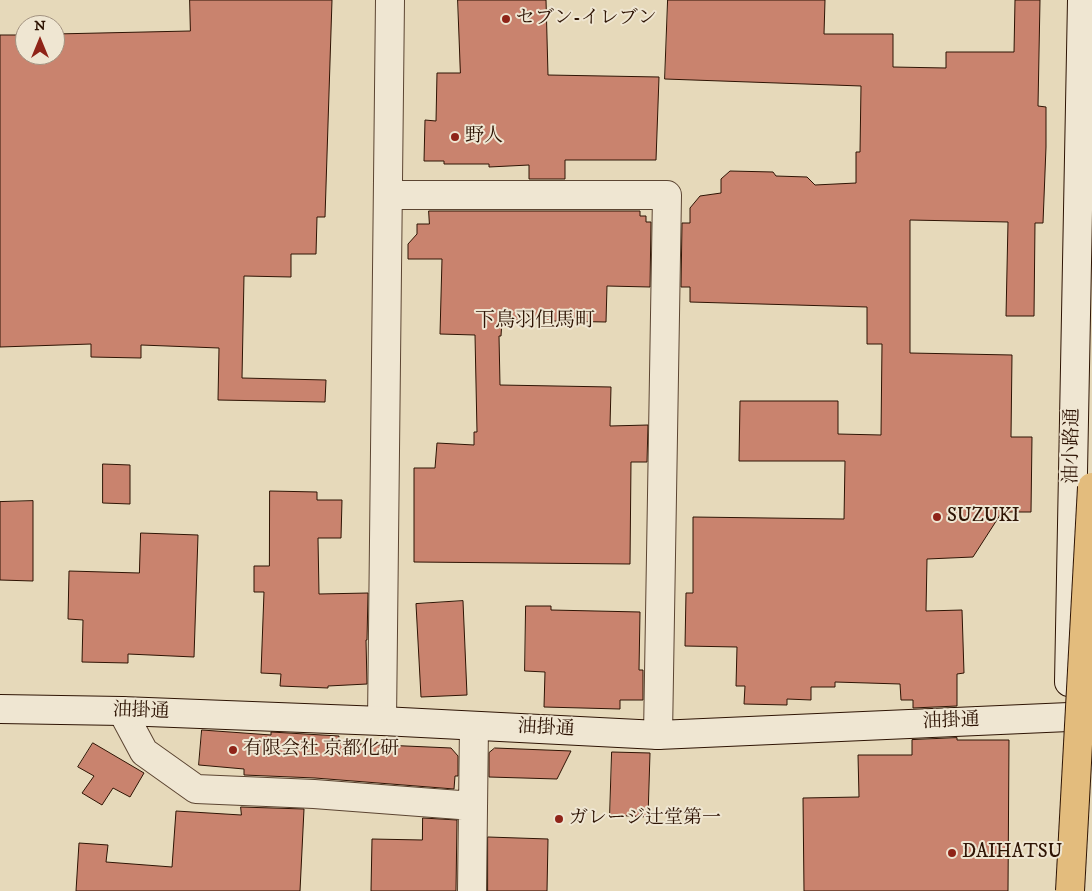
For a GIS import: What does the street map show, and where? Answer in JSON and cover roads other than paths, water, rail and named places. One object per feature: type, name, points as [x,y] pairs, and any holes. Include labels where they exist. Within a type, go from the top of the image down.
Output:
[{"type":"highway","points":[[1070,891],[1092,487]]},
{"type":"street","points":[[382,721],[390,0]]},
{"type":"street","name":"油小路通","points":[[1058,891],[1080,717],[1082,0]]},
{"type":"street","points":[[388,195],[667,195],[658,735]]},
{"type":"street","name":"油掛通","points":[[0,709],[122,711],[382,721],[658,735],[1080,717]]},
{"type":"street","points":[[122,711],[144,752],[196,789],[314,794],[473,806]]},
{"type":"street","points":[[472,891],[474,726]]},
{"type":"place","name":"セブン-イレブン","points":[[506,19]]},
{"type":"place","name":"野人","points":[[455,137]]},
{"type":"place","name":"SUZUKI","points":[[937,517]]},
{"type":"place","name":"有限会社 京都化研","points":[[233,750]]},
{"type":"place","name":"ガレージ辻堂第一","points":[[559,819]]},
{"type":"place","name":"DAIHATSU","points":[[952,853]]},
{"type":"district","name":"下鳥羽但馬町","points":[[535,322]]}]
